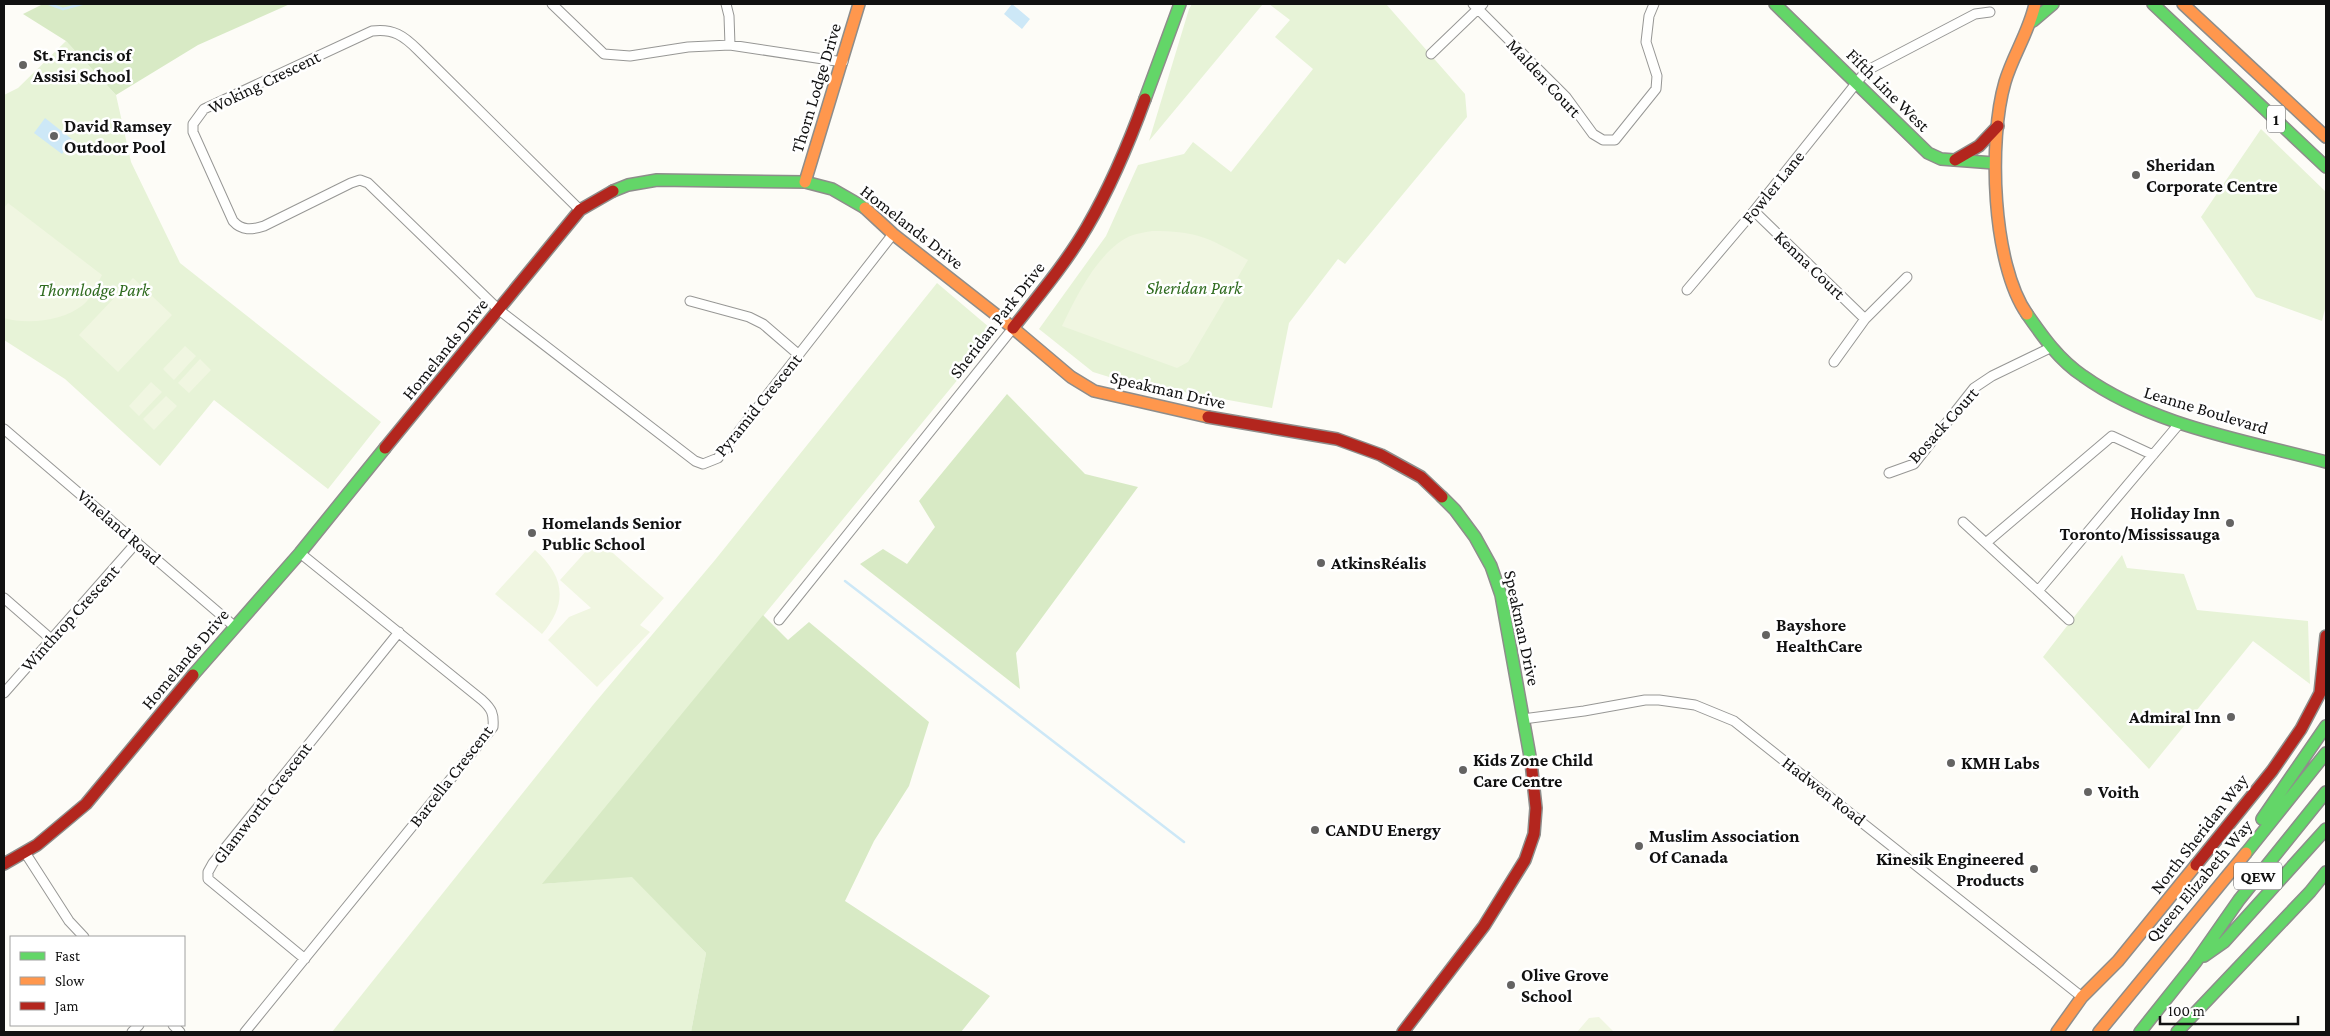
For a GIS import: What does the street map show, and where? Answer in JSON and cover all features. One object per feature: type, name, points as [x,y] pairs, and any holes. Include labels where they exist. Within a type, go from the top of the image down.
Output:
[{"type":"main road","name":"Thorn Lodge Drive","points":[[805,182],[843,62],[859,4]]},
{"type":"main road","name":"Sheridan Park Drive","points":[[1013,328],[1068,257],[1088,226],[1124,155],[1180,4]]},
{"type":"main road","name":"Fifth Line West","points":[[1776,4],[1928,153],[1940,159],[1953,161],[1994,163]]},
{"type":"main road","name":"Leanne Boulevard","points":[[2033,21],[2035,4]]},
{"type":"main road","name":"Leanne Boulevard","points":[[2053,4],[2033,21],[2012,59],[2002,93],[1994,163],[1996,216],[2000,245],[2007,272],[2022,306],[2050,348],[2072,369],[2091,383],[2125,403],[2179,424],[2326,462]]},
{"type":"main road","name":"1","points":[[2153,4],[2326,167]]},
{"type":"main road","name":"1","points":[[2183,4],[2326,137]]},
{"type":"main road","points":[[1953,161],[1970,154],[1985,142],[1999,124]]},
{"type":"main road","name":"Homelands Drive","points":[[4,864],[26,854],[58,830],[86,804],[234,626],[300,553],[580,210],[606,194],[628,185],[656,180],[805,182],[832,190],[862,206],[894,234],[1013,328]]},
{"type":"main road","name":"Speakman Drive","points":[[1013,328],[1071,377],[1094,391],[1228,422],[1337,440],[1381,455],[1422,476],[1455,510],[1475,536],[1491,566],[1503,608],[1532,768],[1536,808],[1534,834],[1525,860],[1484,926],[1403,1032]]},
{"type":"main road","name":"North Sheridan Way","points":[[2057,1032],[2082,997],[2118,961],[2160,911],[2272,771],[2301,730],[2320,693],[2326,636]]},
{"type":"main road","points":[[2203,906],[2216,882],[2326,726]]},
{"type":"main road","name":"Queen Elizabeth Way","points":[[2099,1032],[2326,753]]},
{"type":"main road","name":"QEW","points":[[2140,1032],[2195,963],[2239,900],[2326,792]]},
{"type":"main road","points":[[2195,963],[2224,942],[2326,829]]},
{"type":"main road","points":[[2177,1032],[2292,911],[2326,872]]},
{"type":"street","points":[[552,4],[604,54],[630,56],[688,47],[730,45],[843,62]]},
{"type":"street","points":[[726,4],[729,16],[730,45]]},
{"type":"street","name":"Malden Court","points":[[1478,5],[1566,97],[1593,134],[1603,140],[1615,140],[1656,89],[1657,76],[1646,42],[1649,16],[1654,4]]},
{"type":"street","points":[[1432,54],[1478,5]]},
{"type":"street","name":"Fowler Lane","points":[[1687,290],[1754,211],[1866,71],[1975,14],[1990,12]]},
{"type":"street","name":"Woking Crescent","points":[[499,310],[368,183],[360,180],[264,226],[252,230],[238,226],[233,221],[193,132],[193,124],[197,116],[204,109],[372,31],[394,31],[403,36],[418,50],[580,210]]},
{"type":"street","name":"Kenna Court","points":[[1754,211],[1865,319]]},
{"type":"street","name":"Pyramid Crescent","points":[[499,310],[695,461],[703,464],[718,458],[894,234]]},
{"type":"street","points":[[1834,362],[1865,319],[1907,277]]},
{"type":"street","points":[[690,301],[749,317],[763,324],[799,355]]},
{"type":"street","name":"Sheridan Park Drive","points":[[778,620],[1013,328]]},
{"type":"street","name":"Bosack Court","points":[[1889,473],[1914,464],[1974,388],[1992,376],[2050,348]]},
{"type":"street","points":[[2038,591],[2179,424]]},
{"type":"street","name":"Vineland Road","points":[[4,428],[234,626]]},
{"type":"street","points":[[1987,542],[2112,436],[2153,455]]},
{"type":"street","points":[[1963,522],[1987,542],[2069,620]]},
{"type":"street","name":"Winthrop Crescent","points":[[4,693],[137,542]]},
{"type":"street","name":"Barcella Crescent","points":[[245,1032],[492,727],[494,716],[490,708],[300,553]]},
{"type":"street","points":[[4,598],[51,639]]},
{"type":"street","name":"Glamworth Crescent","points":[[305,959],[208,879],[208,872],[213,862],[399,632]]},
{"type":"street","name":"Hadwen Road","points":[[1523,719],[1645,700],[1659,700],[1695,705],[1734,721],[2082,997]]},
{"type":"street","points":[[26,854],[69,921],[83,936]]},
{"type":"green space","points":[[43,4],[290,4],[198,45],[116,95],[66,41],[23,14]]},
{"type":"green space","points":[[1192,4],[1263,4],[1149,141],[1189,9]]},
{"type":"green space","name":"Sheridan Park","points":[[1269,4],[1386,4],[1465,94],[1467,117],[1345,264],[1338,259],[1289,323],[1272,408],[1119,380],[1093,372],[1039,329],[1106,236],[1138,165],[1184,154],[1193,142],[1231,172],[1313,69],[1275,37],[1290,20]]},
{"type":"green space","name":"Thornlodge Park","points":[[66,41],[116,95],[131,162],[180,263],[381,422],[328,489],[214,400],[160,466],[65,379],[4,340],[4,95],[18,88]]},
{"type":"green space","points":[[2261,129],[2326,192],[2326,305],[2322,321],[2256,297],[2201,217]]},
{"type":"green space","points":[[8,203],[102,275],[83,305],[66,315],[45,320],[24,321],[4,318],[4,208]]},
{"type":"green space","name":"Sheridan Park","points":[[1152,231],[1181,232],[1203,237],[1248,260],[1188,362],[1177,368],[1062,326],[1090,274],[1110,250],[1121,241],[1133,235]]},
{"type":"green space","points":[[133,278],[172,315],[118,372],[79,335]]},
{"type":"green space","points":[[937,283],[996,333],[543,884],[632,876],[706,953],[691,1032],[332,1032],[593,705],[715,560]]},
{"type":"green space","points":[[185,346],[196,356],[174,380],[163,369]]},
{"type":"green space","points":[[200,359],[211,370],[189,393],[178,383]]},
{"type":"green space","points":[[151,382],[162,392],[139,416],[129,406]]},
{"type":"green space","points":[[1007,394],[1085,474],[1138,487],[1016,653],[1020,689],[860,564],[883,549],[907,564],[935,527],[919,501]]},
{"type":"green space","points":[[166,396],[177,406],[154,430],[143,419]]},
{"type":"green space","points":[[597,539],[664,598],[640,625],[650,632],[597,687],[548,640],[569,617],[591,608],[560,580]]},
{"type":"green space","points":[[535,550],[552,570],[560,590],[556,612],[542,634],[495,594]]},
{"type":"green space","points":[[2122,555],[2127,568],[2184,574],[2197,610],[2308,621],[2310,684],[2253,641],[2149,769],[2043,657]]},
{"type":"green space","points":[[763,615],[788,640],[809,622],[929,722],[909,786],[874,841],[845,901],[990,996],[961,1032],[691,1032],[706,953],[632,877],[542,884]]},
{"type":"green space","points":[[1599,1017],[1614,1032],[1577,1032],[1589,1018]]},
{"type":"water","points":[[1012,4],[1030,19],[1022,29],[1004,14]]},
{"type":"water","name":"David Ramsey Outdoor Pool","points":[[45,118],[73,140],[62,154],[34,133]]},
{"type":"waterway","points":[[49,4],[63,9],[82,4]]},
{"type":"waterway","points":[[845,581],[1184,842]]},
{"type":"traffic: fast","points":[[1145,99],[1180,4]]},
{"type":"traffic: fast","points":[[1775,4],[1928,153],[1941,159],[1994,163]]},
{"type":"traffic: fast","points":[[2033,21],[2053,4]]},
{"type":"traffic: fast","points":[[2153,4],[2326,167]]},
{"type":"traffic: fast","points":[[613,191],[628,185],[657,180],[805,182],[832,189],[865,208]]},
{"type":"traffic: fast","points":[[2027,314],[2052,348],[2066,363],[2110,393],[2139,407],[2200,429],[2326,462]]},
{"type":"traffic: fast","points":[[193,675],[300,553],[385,448]]},
{"type":"traffic: fast","points":[[1442,497],[1455,510],[1475,537],[1491,566],[1501,595],[1531,762]]},
{"type":"traffic: fast","points":[[2262,819],[2326,726]]},
{"type":"traffic: fast","points":[[2246,853],[2326,753]]},
{"type":"traffic: fast","points":[[2140,1032],[2195,963],[2239,900],[2326,792]]},
{"type":"traffic: fast","points":[[2204,956],[2224,942],[2326,829]]},
{"type":"traffic: fast","points":[[2177,1032],[2310,892],[2326,872]]},
{"type":"traffic: slow","points":[[805,182],[859,4]]},
{"type":"traffic: slow","points":[[2027,314],[2015,292],[2006,265],[1996,201],[1995,168],[1996,136],[2005,82],[2029,24],[2035,4]]},
{"type":"traffic: slow","points":[[2183,4],[2326,137]]},
{"type":"traffic: slow","points":[[865,208],[893,234],[1013,328],[1071,377],[1094,391],[1208,417]]},
{"type":"traffic: slow","points":[[2099,1032],[2246,853]]},
{"type":"traffic: slow","points":[[2057,1032],[2082,997],[2118,961],[2196,865]]},
{"type":"traffic: jam","points":[[1013,328],[1061,266],[1087,227],[1119,164],[1145,99]]},
{"type":"traffic: jam","points":[[1955,160],[1979,146],[1998,126]]},
{"type":"traffic: jam","points":[[385,448],[580,210],[613,191]]},
{"type":"traffic: jam","points":[[1208,417],[1337,439],[1381,455],[1421,477],[1442,497]]},
{"type":"traffic: jam","points":[[2196,865],[2272,771],[2301,729],[2320,693],[2326,636]]},
{"type":"traffic: jam","points":[[4,864],[37,845],[86,804],[193,675]]},
{"type":"traffic: jam","points":[[1403,1032],[1484,926],[1525,860],[1534,834],[1536,808],[1531,762]]},
{"type":"place","name":"St. Francis of Assisi School","points":[[23,65]]},
{"type":"place","name":"David Ramsey Outdoor Pool","points":[[54,136]]},
{"type":"place","name":"Sheridan Corporate Centre","points":[[2136,175]]},
{"type":"place","name":"Holiday Inn Toronto/Mississauga","points":[[2230,523]]},
{"type":"place","name":"Homelands Senior Public School","points":[[532,533]]},
{"type":"place","name":"AtkinsRéalis","points":[[1321,563]]},
{"type":"place","name":"Bayshore HealthCare","points":[[1766,635]]},
{"type":"place","name":"Admiral Inn","points":[[2231,717]]},
{"type":"place","name":"KMH Labs","points":[[1951,763]]},
{"type":"place","name":"Kids Zone Child Care Centre","points":[[1463,770]]},
{"type":"place","name":"Voith","points":[[2088,792]]},
{"type":"place","name":"CANDU Energy","points":[[1315,830]]},
{"type":"place","name":"Muslim Association Of Canada","points":[[1639,846]]},
{"type":"place","name":"Kinesik Engineered Products","points":[[2034,869]]},
{"type":"place","name":"Olive Grove School","points":[[1511,985]]}]
